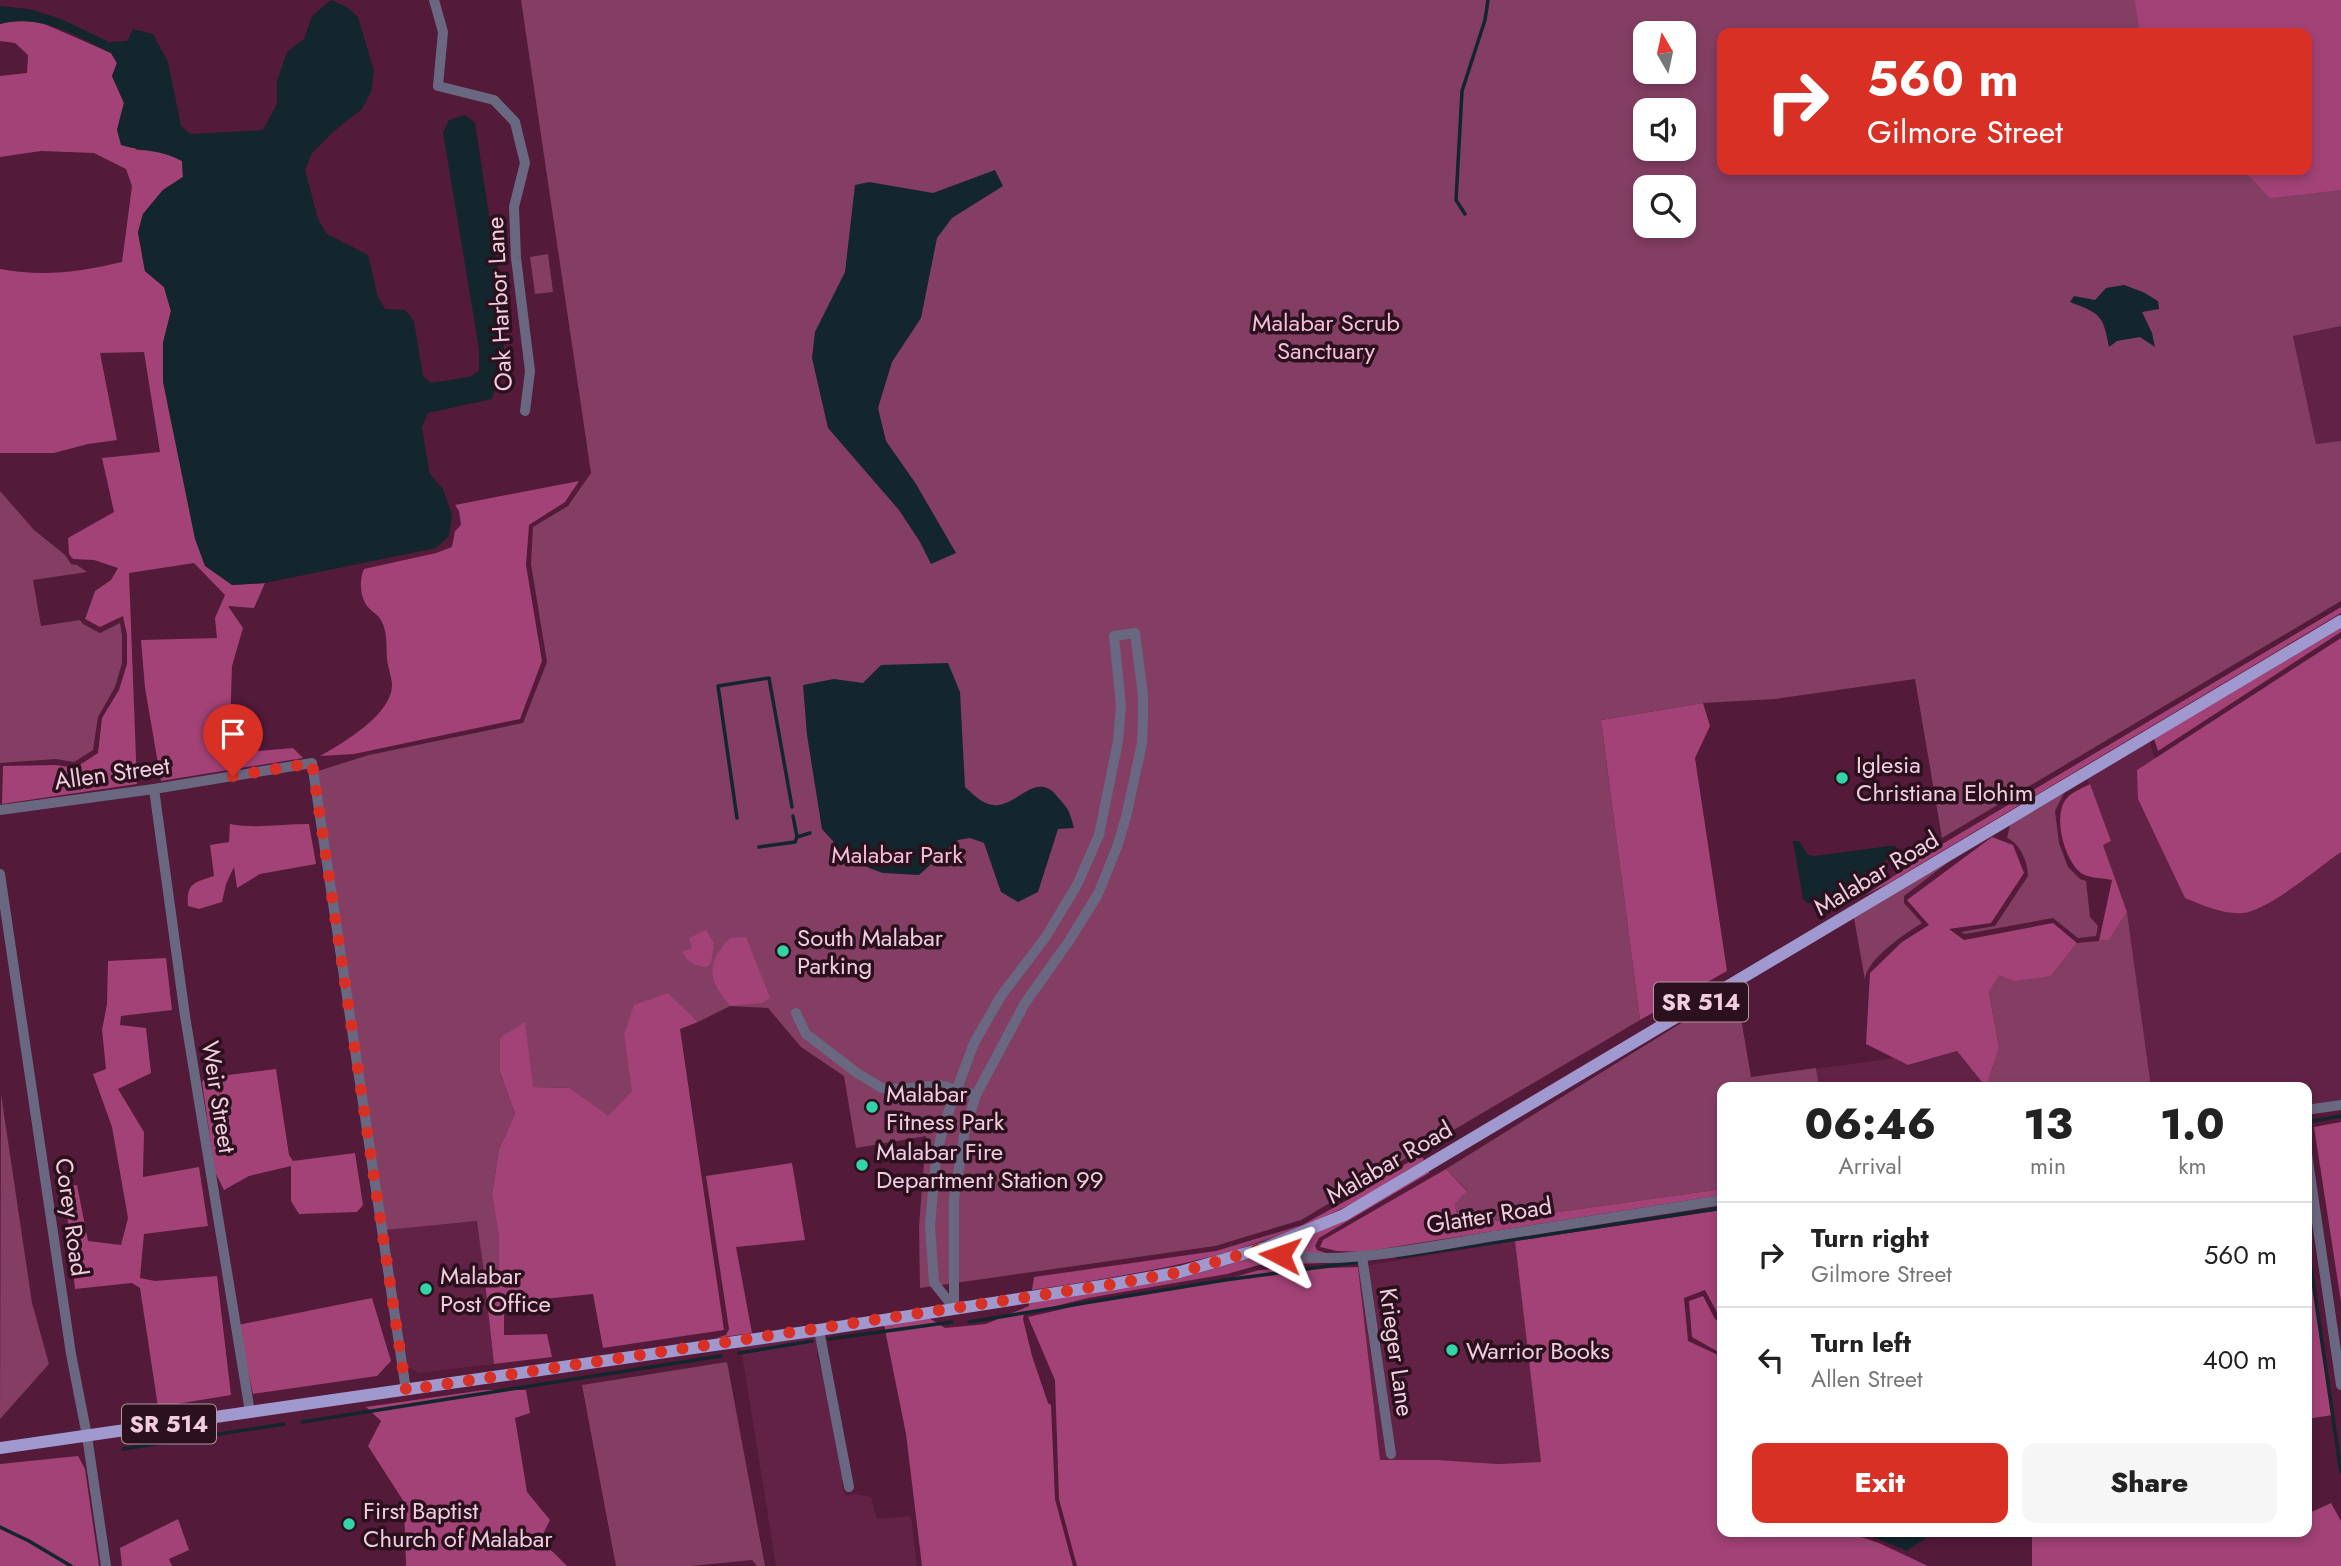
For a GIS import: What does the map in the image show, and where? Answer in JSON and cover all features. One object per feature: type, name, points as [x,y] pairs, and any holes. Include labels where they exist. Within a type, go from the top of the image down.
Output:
[{"type":"main road","name":"Malabar Road","points":[[0,1448],[819,1330],[1180,1272],[1264,1248],[1344,1215],[2341,621]]},
{"type":"street","name":"Oak Harbor Lane","points":[[434,0],[443,32],[438,86],[494,100],[515,122],[523,153],[525,163],[514,207],[516,258],[530,371],[525,411]]},
{"type":"street","points":[[1135,633],[1143,695],[1142,743],[1126,817],[1098,894],[1025,1003],[976,1095],[965,1130],[954,1199],[954,1308],[934,1283],[930,1225],[936,1158],[944,1124],[974,1043],[1077,886],[1098,835],[1118,741],[1121,706],[1114,636],[1135,633]]},
{"type":"street","name":"Allen Street","points":[[0,810],[155,789],[312,763],[406,1390]]},
{"type":"street","name":"Weir Street","points":[[155,789],[184,1016],[250,1412]]},
{"type":"street","points":[[1098,835],[1117,847]]},
{"type":"street","name":"Corey Road","points":[[0,874],[71,1354],[88,1436],[106,1566]]},
{"type":"street","points":[[1018,973],[1037,985]]},
{"type":"street","points":[[796,1013],[806,1034],[857,1073],[882,1088],[940,1085],[976,1095]]},
{"type":"street","points":[[2312,1109],[2341,1105]]},
{"type":"street","points":[[2312,1188],[2341,1385]]},
{"type":"street","name":"Glatter Road","points":[[1264,1248],[1297,1258],[1362,1256],[1717,1201]]},
{"type":"street","name":"Krieger Lane","points":[[1362,1256],[1391,1454]]},
{"type":"street","points":[[819,1330],[849,1487]]},
{"type":"shaded area","points":[[2135,0],[2341,0],[2341,190],[2270,198],[2248,175],[2312,175],[2312,28],[2139,28]]},
{"type":"shaded area","points":[[16,20],[40,22],[111,53],[117,63],[112,76],[124,103],[117,130],[137,150],[164,151],[182,161],[183,177],[163,190],[143,214],[138,233],[145,271],[164,287],[171,311],[163,343],[232,585],[265,583],[254,608],[228,606],[243,628],[232,666],[230,729],[258,751],[293,748],[303,758],[161,781],[145,688],[141,640],[217,638],[215,618],[225,595],[194,563],[129,573],[137,784],[2,804],[3,766],[56,765],[75,768],[98,753],[102,718],[119,690],[127,664],[127,635],[123,616],[100,627],[85,619],[95,591],[111,580],[118,568],[94,560],[73,559],[69,554],[68,538],[114,512],[102,458],[160,452],[144,352],[100,353],[117,440],[54,453],[0,453],[0,269],[31,273],[61,272],[122,262],[132,186],[126,169],[94,153],[41,151],[0,157],[0,76],[27,73],[28,55],[15,43],[0,41],[0,24]]},
{"type":"shaded area","points":[[2341,326],[2341,441],[2316,444],[2293,335]]},
{"type":"shaded area","points":[[579,481],[565,502],[529,525],[526,565],[542,661],[520,719],[354,754],[320,756],[364,727],[390,697],[392,683],[385,632],[379,617],[363,598],[361,583],[364,569],[452,547],[455,531],[461,525],[459,511],[455,505]]},
{"type":"shaded area","points":[[2341,607],[2341,613],[1865,895],[1944,843]]},
{"type":"shaded area","points":[[2341,628],[2341,632],[2158,751],[2154,739]]},
{"type":"shaded area","points":[[2341,638],[2341,852],[2279,897],[2243,913],[2213,909],[2185,898],[2138,799],[2137,770]]},
{"type":"shaded area","points":[[1703,703],[1710,726],[1695,758],[1727,971],[1640,1020],[1601,720]]},
{"type":"shaded area","points":[[2150,742],[2155,759],[2137,770],[2258,910],[2341,852],[2341,1100],[2312,1104],[2312,1082],[2150,1082],[2127,912],[2103,845],[2111,841],[2087,779]]},
{"type":"shaded area","points":[[2090,784],[2111,841],[2103,845],[2127,912],[2109,940],[2099,941],[2112,880],[2084,875],[2075,867],[2065,848],[2060,825],[2060,815],[2067,798]]},
{"type":"shaded area","points":[[230,824],[309,824],[316,864],[260,874],[237,888],[234,867],[222,902],[199,909],[188,906],[190,888],[214,876],[210,845],[229,842]]},
{"type":"shaded area","points":[[1992,837],[2013,845],[2024,873],[1991,923],[1949,929],[1964,940],[2053,923],[2077,943],[2051,976],[2015,981],[1999,975],[1989,992],[1999,1048],[1988,1082],[1982,1082],[1957,1051],[1908,1065],[1866,1044],[1870,973],[1902,942],[1929,925],[1907,900]]},
{"type":"shaded area","points":[[706,930],[714,943],[711,963],[707,967],[692,963],[682,952],[692,948],[689,938]]},
{"type":"shaded area","points":[[746,937],[770,998],[762,1003],[730,1006],[717,988],[712,972],[713,964],[730,938]]},
{"type":"shaded area","points":[[166,958],[172,1010],[121,1016],[120,1025],[146,1028],[151,1073],[118,1089],[144,1132],[143,1177],[199,1167],[208,1226],[144,1234],[140,1278],[155,1281],[217,1276],[231,1395],[158,1407],[140,1288],[132,1283],[75,1289],[64,1187],[77,1185],[88,1241],[121,1245],[128,1218],[112,1127],[93,1074],[106,1069],[102,1030],[107,1004],[108,961]]},
{"type":"shaded area","points":[[668,993],[698,1022],[680,1029],[724,1330],[603,1348],[593,1294],[543,1299],[504,1308],[504,1335],[547,1334],[552,1357],[494,1364],[484,1273],[499,1268],[499,1238],[492,1194],[499,1149],[515,1114],[500,1072],[500,1038],[525,1022],[533,1087],[570,1088],[608,1116],[632,1091],[624,1035],[634,1005]]},
{"type":"shaded area","points":[[1957,1051],[1982,1082],[1818,1082],[1816,1069],[1894,1058],[1909,1065]]},
{"type":"shaded area","points":[[276,1069],[289,1155],[293,1161],[355,1153],[363,1205],[357,1212],[299,1214],[291,1201],[291,1166],[249,1176],[224,1190],[215,1172],[202,1082],[205,1078]]},
{"type":"shaded area","points":[[2341,1122],[2341,1302],[2314,1127]]},
{"type":"shaded area","points":[[1421,1155],[1424,1160],[1351,1204],[1304,1226],[1266,1240],[1190,1262],[1032,1290],[1034,1277],[1216,1251],[1302,1225],[1364,1191],[1371,1184]]},
{"type":"shaded area","points":[[792,1163],[805,1240],[736,1247],[752,1333],[716,1338],[726,1335],[729,1329],[706,1176]]},
{"type":"shaded area","points":[[1446,1169],[1467,1191],[1455,1204],[1459,1226],[1717,1190],[1717,1196],[1362,1252],[1320,1247],[1323,1240]]},
{"type":"shaded area","points":[[1429,1171],[1319,1238],[1315,1246],[1317,1250],[1354,1262],[1259,1265],[1227,1274],[1088,1298],[1024,1314],[1032,1356],[1051,1405],[1055,1499],[1073,1566],[922,1566],[906,1434],[884,1325],[929,1318],[945,1328],[986,1324],[1029,1306],[1029,1303],[1181,1278],[1266,1254]]},
{"type":"shaded area","points":[[1717,1211],[1717,1312],[1705,1290],[1684,1298],[1688,1341],[1717,1355],[1717,1537],[1861,1537],[1928,1566],[1077,1566],[1059,1499],[1055,1380],[1028,1317],[1089,1303],[1228,1279],[1259,1270],[1358,1267],[1380,1460],[1498,1464],[1541,1462],[1515,1241]]},
{"type":"shaded area","points":[[478,1221],[494,1364],[419,1373],[408,1367],[386,1230]]},
{"type":"shaded area","points":[[1515,1241],[1542,1462],[1498,1464],[1380,1460],[1358,1267]]},
{"type":"shaded area","points":[[2312,1280],[2333,1415],[2312,1418]]},
{"type":"shaded area","points":[[1703,1296],[1717,1320],[1717,1351],[1692,1337],[1689,1301]]},
{"type":"shaded area","points":[[372,1298],[391,1361],[377,1376],[253,1394],[238,1325]]},
{"type":"shaded area","points":[[815,1336],[844,1476],[842,1485],[845,1496],[855,1494],[871,1497],[877,1519],[911,1516],[917,1566],[776,1566],[742,1354],[738,1345]]},
{"type":"shaded area","points":[[484,1390],[526,1390],[530,1413],[515,1418],[527,1492],[550,1520],[539,1542],[567,1566],[406,1566],[404,1502],[368,1446],[381,1421],[366,1407]]},
{"type":"shaded area","points":[[78,1456],[85,1469],[99,1566],[0,1566],[0,1464]]},
{"type":"shaded area","points":[[2331,1503],[2341,1521],[2341,1566],[2032,1566],[2032,1537],[2312,1537],[2312,1512]]},
{"type":"shaded area","points":[[178,1519],[189,1550],[169,1559],[172,1566],[122,1566],[120,1548]]},
{"type":"green space","name":"Malabar Scrub Sanctuary","points":[[521,0],[2341,0],[2341,326],[2293,336],[2316,444],[2341,441],[2341,601],[1942,838],[1915,679],[1775,699],[1703,703],[1601,720],[1640,1020],[1301,1220],[1215,1246],[920,1288],[919,1227],[926,1136],[856,1148],[844,1076],[801,1047],[768,1008],[730,1006],[698,1022],[668,994],[624,1035],[633,1091],[608,1117],[570,1088],[533,1087],[500,1072],[515,1114],[499,1149],[492,1194],[499,1238],[499,1268],[484,1273],[477,1221],[386,1230],[318,771],[369,755],[523,723],[547,662],[531,564],[533,527],[568,506],[591,473]]},
{"type":"green space","points":[[548,254],[553,292],[535,294],[530,257]]},
{"type":"green space","points":[[0,491],[34,530],[65,555],[71,564],[87,572],[33,580],[41,626],[80,620],[100,633],[120,623],[122,663],[115,687],[98,717],[93,750],[74,762],[56,759],[0,763]]},
{"type":"green space","points":[[2064,793],[2055,811],[2059,843],[2068,867],[2080,879],[2086,881],[2090,917],[2098,926],[2096,936],[2078,938],[2053,918],[1965,934],[1961,932],[1995,926],[2028,876],[2022,854],[2016,844],[2007,838],[2010,825]]},
{"type":"green space","points":[[1955,857],[1904,896],[1904,903],[1922,923],[1879,956],[1867,972],[1865,980],[1854,918]]},
{"type":"green space","points":[[2127,912],[2150,1082],[1988,1082],[1999,1048],[1989,992],[1999,974],[2051,976],[2077,943],[2109,940]]},
{"type":"green space","points":[[1736,989],[1751,1077],[1816,1068],[1818,1082],[1717,1082],[1717,1190],[1459,1226],[1455,1204],[1467,1190],[1446,1169]]},
{"type":"green space","points":[[1,1094],[32,1303],[49,1364],[0,1419]]},
{"type":"green space","points":[[727,1362],[765,1566],[757,1566],[752,1560],[691,1566],[616,1566],[582,1385]]},
{"type":"water","points":[[331,0],[347,7],[358,17],[374,71],[371,92],[362,109],[312,153],[305,170],[318,219],[327,234],[368,255],[378,297],[385,309],[405,310],[414,321],[423,376],[431,383],[469,377],[479,371],[479,349],[443,133],[449,120],[465,115],[475,123],[503,306],[504,356],[492,399],[428,413],[422,427],[430,474],[443,489],[452,515],[449,536],[436,548],[265,583],[232,585],[205,566],[195,539],[163,382],[163,343],[171,311],[164,287],[145,271],[138,232],[143,214],[163,190],[183,177],[182,161],[166,154],[121,145],[117,130],[124,103],[112,76],[117,63],[111,53],[71,33],[43,24],[15,21],[0,24],[0,6],[29,9],[61,19],[109,42],[127,41],[133,29],[153,34],[168,62],[181,126],[190,134],[263,130],[277,104],[277,81],[287,52],[304,39],[312,16]]},
{"type":"water","points":[[995,170],[1003,186],[952,218],[937,238],[921,318],[892,362],[878,408],[886,441],[916,484],[956,553],[931,564],[899,510],[828,428],[812,358],[815,332],[845,272],[855,185],[869,182],[933,193]]},
{"type":"water","points":[[2124,285],[2158,301],[2159,309],[2142,312],[2155,347],[2140,337],[2117,341],[2109,347],[2105,328],[2099,317],[2070,302],[2074,296],[2095,300],[2106,288]]},
{"type":"water","points":[[948,663],[960,692],[965,787],[981,801],[993,805],[1010,801],[1033,788],[1041,787],[1056,795],[1070,813],[1074,828],[1058,829],[1038,892],[1018,902],[1001,892],[984,843],[970,838],[958,840],[919,875],[883,873],[869,868],[842,851],[822,829],[807,735],[803,685],[834,679],[863,683],[881,665]]},
{"type":"water","points":[[1793,841],[1799,841],[1808,855],[1815,856],[1889,846],[1895,846],[1897,850],[1894,855],[1817,903],[1807,903],[1803,899]]},
{"type":"water","points":[[1873,1537],[1926,1537],[1907,1551]]},
{"type":"waterway","points":[[1465,214],[1456,200],[1462,91],[1485,20],[1488,0]]},
{"type":"waterway","points":[[737,818],[718,686],[769,678],[792,807]]},
{"type":"waterway","points":[[759,847],[795,842],[797,837],[793,816]]},
{"type":"waterway","points":[[797,837],[810,833]]},
{"type":"waterway","points":[[2312,1121],[2341,1116]]},
{"type":"waterway","points":[[1398,1257],[1717,1209]]},
{"type":"waterway","points":[[969,1322],[1225,1280],[1359,1262]]},
{"type":"waterway","points":[[2312,1275],[2341,1472]]},
{"type":"waterway","points":[[829,1339],[952,1322]]},
{"type":"waterway","points":[[739,1353],[812,1341]]},
{"type":"waterway","points":[[302,1422],[721,1356]]},
{"type":"waterway","points":[[123,1449],[284,1424]]},
{"type":"waterway","points":[[0,1527],[71,1566]]},
{"type":"place","name":"Iglesia Christiana Elohim","points":[[1842,778]]},
{"type":"place","name":"South Malabar Parking","points":[[783,951]]},
{"type":"place","name":"Malabar Fitness Park","points":[[872,1107]]},
{"type":"place","name":"Malabar Fire Department Station 99","points":[[862,1165]]},
{"type":"place","name":"Malabar Post Office","points":[[426,1289]]},
{"type":"place","name":"Warrior Books","points":[[1452,1350]]},
{"type":"place","name":"First Baptist Church of Malabar","points":[[349,1524]]},
{"type":"route","points":[[233,776],[312,763],[406,1390],[1114,1284],[1180,1272],[1264,1248],[1280,1255]]},
{"type":"park label","name":"Malabar Park","points":[[897,854]]}]
